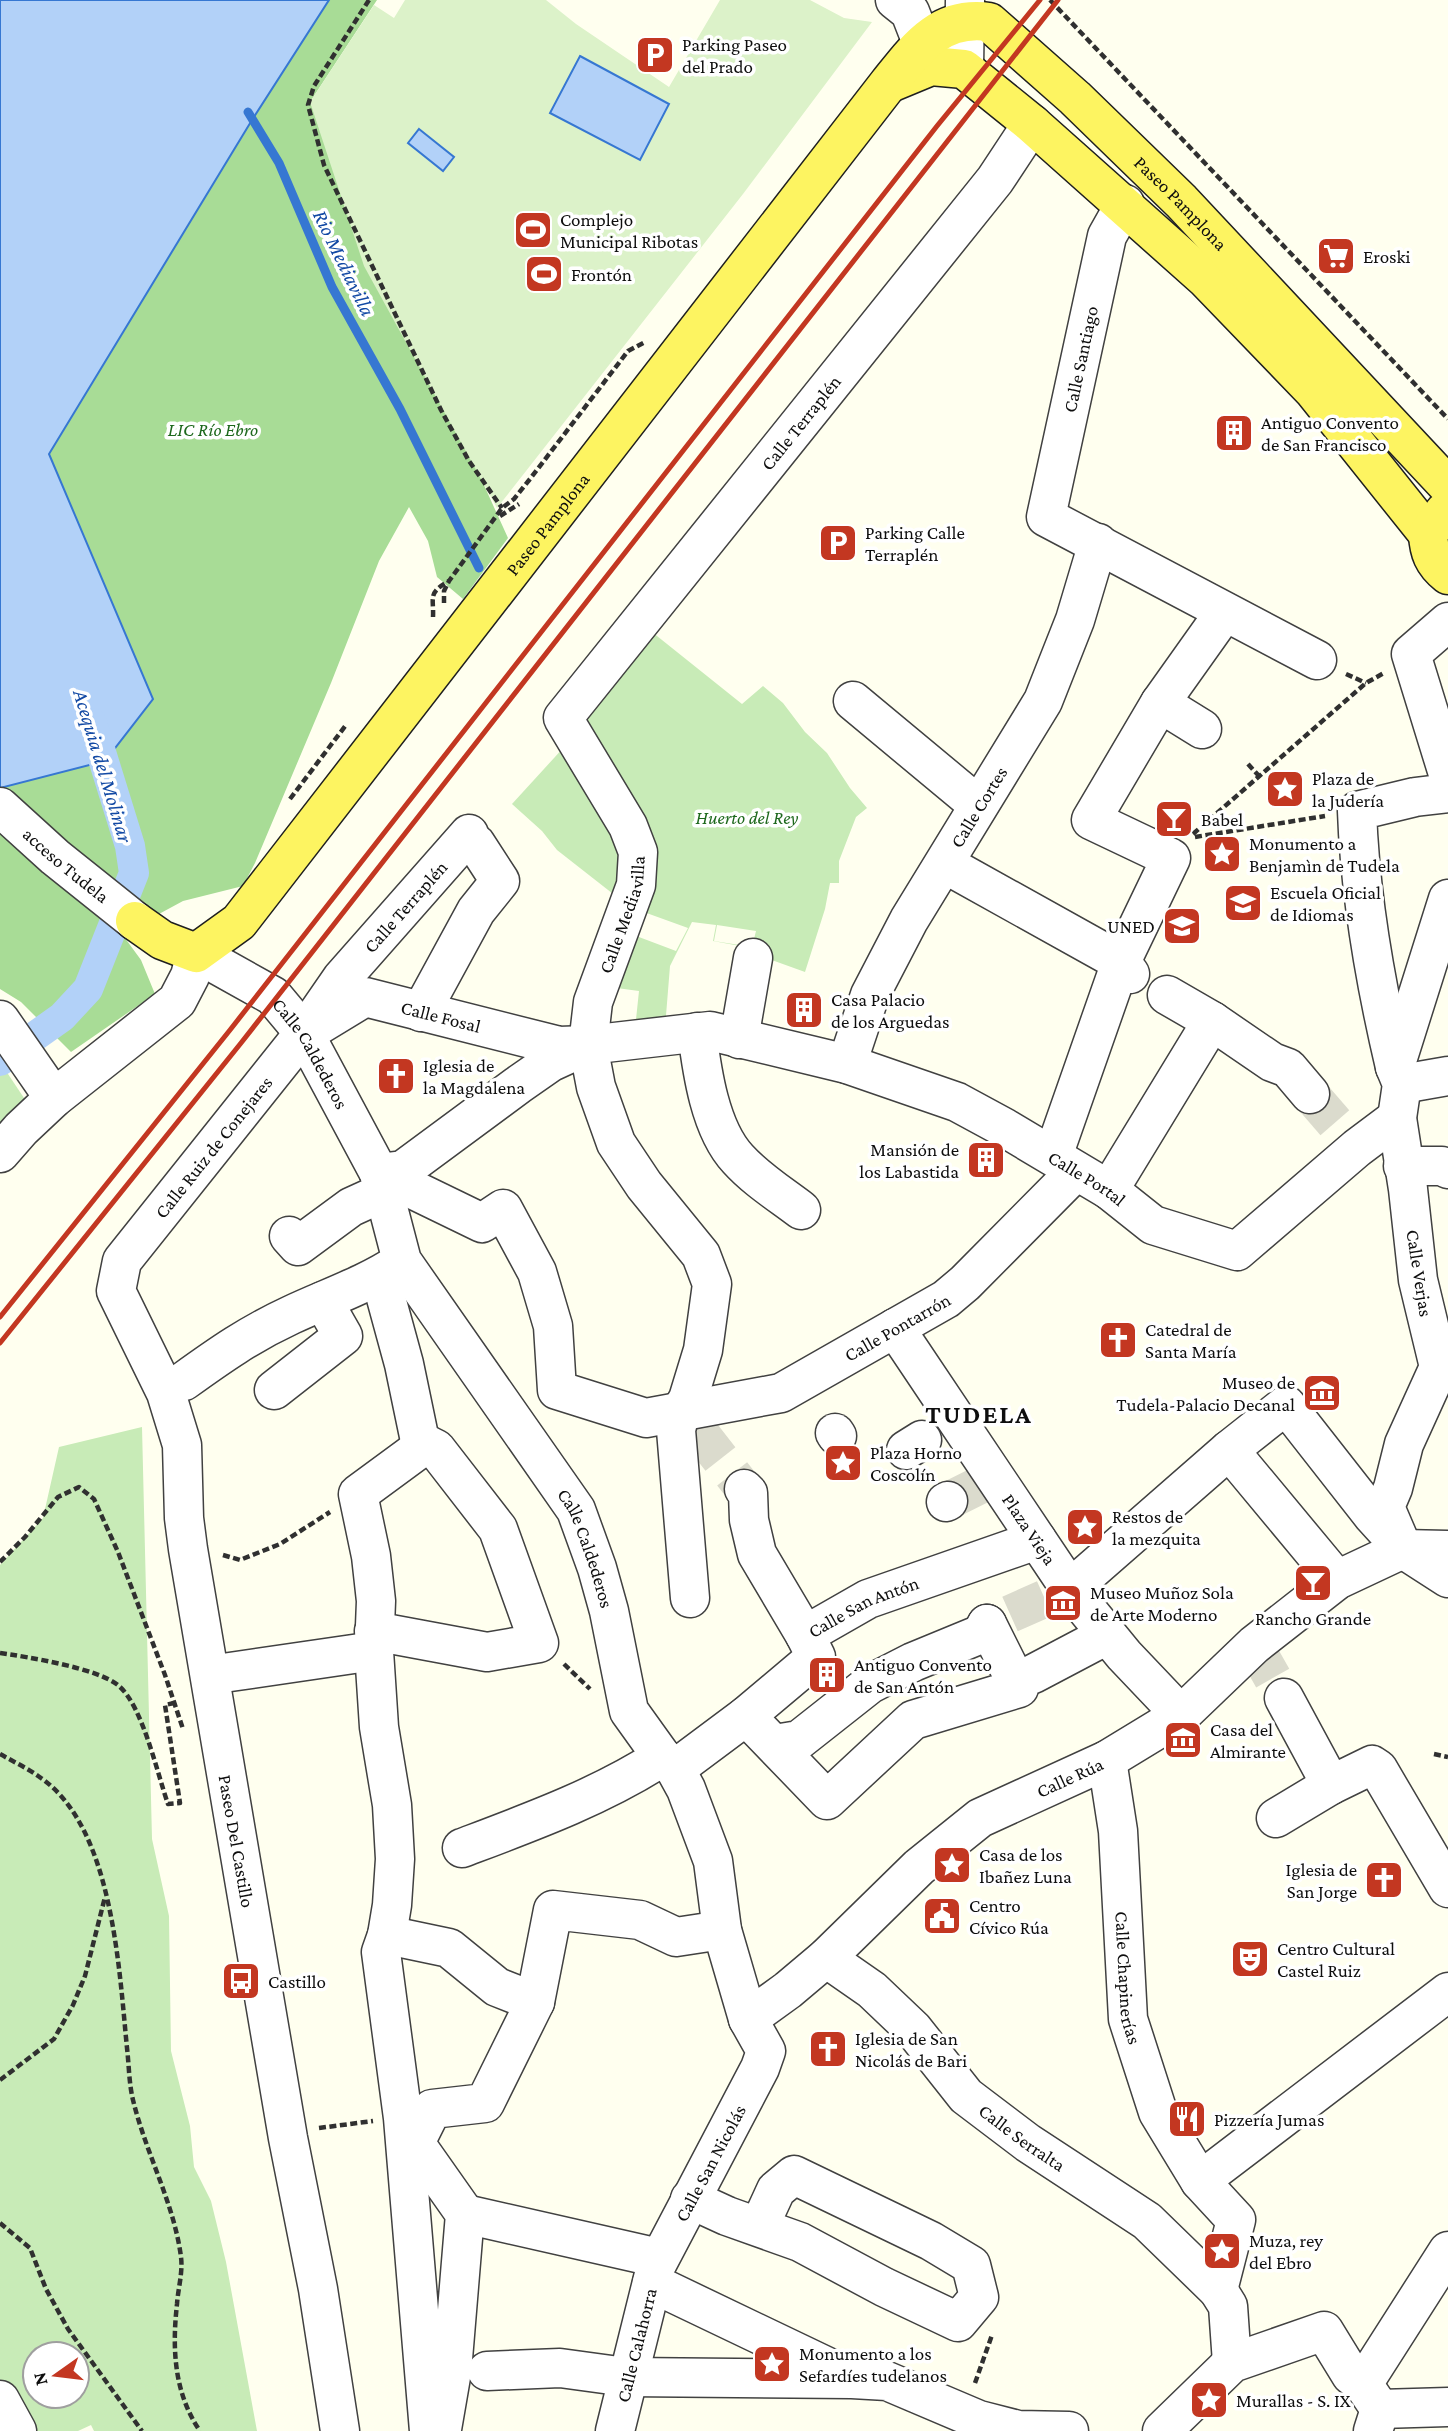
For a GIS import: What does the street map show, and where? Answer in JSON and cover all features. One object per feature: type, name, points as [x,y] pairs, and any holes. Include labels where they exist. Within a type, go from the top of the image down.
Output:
[{"type":"main road","name":"Paseo Pamplona","points":[[965,11],[989,22],[1075,98],[1181,201],[1448,486]]},
{"type":"main road","name":"Paseo Pamplona","points":[[197,953],[239,922],[888,83],[939,59],[1032,124],[1116,220],[1206,279],[1438,522]]},
{"type":"main road","points":[[1438,522],[1432,557],[1438,567],[1448,575]]},
{"type":"main road","points":[[135,921],[162,940],[197,953]]},
{"type":"street","points":[[895,0],[910,12],[939,59],[965,11]]},
{"type":"street","name":"Calle Terraplén","points":[[563,718],[995,180],[1032,124]]},
{"type":"street","name":"Calle Santiago","points":[[1098,543],[1046,517],[1116,220]]},
{"type":"street","points":[[1098,543],[1317,660]]},
{"type":"street","name":"Calle Cortes","points":[[847,1064],[870,995],[909,920],[1043,701],[1075,620],[1098,543]]},
{"type":"street","points":[[1064,1164],[1125,968],[1182,845],[1091,820],[1160,703],[1224,612]]},
{"type":"street","points":[[1448,622],[1411,656],[1448,774]]},
{"type":"street","points":[[852,701],[978,805]]},
{"type":"street","points":[[1160,703],[1202,729]]},
{"type":"street","name":"Calle Mediavilla","points":[[563,718],[628,826],[638,852],[636,885],[593,1002],[588,1045]]},
{"type":"street","points":[[1346,812],[1415,797],[1448,793]]},
{"type":"street","name":"acceso Tudela","points":[[0,807],[55,857],[135,921]]},
{"type":"street","name":"Calle Verjas","points":[[1346,812],[1360,859],[1375,982],[1398,1089],[1403,1166],[1418,1280],[1444,1364],[1404,1444],[1393,1488],[1385,1507],[1403,1549]]},
{"type":"street","name":"Calle Terraplén","points":[[304,1032],[342,978],[472,839],[500,881],[476,911],[421,1012]]},
{"type":"street","points":[[944,864],[1125,968]]},
{"type":"street","name":"Calle Verjas","points":[[1398,1089],[1448,899]]},
{"type":"street","points":[[0,1153],[21,1129],[44,1084],[177,1001],[190,976],[197,953]]},
{"type":"street","name":"Calle Caldederos","points":[[197,953],[274,996],[304,1032],[382,1182],[391,1269],[576,1510],[606,1600],[629,1711],[686,1788],[713,1860],[722,1930],[748,2019],[766,2051],[760,2068]]},
{"type":"street","points":[[739,1039],[753,958]]},
{"type":"street","points":[[1167,995],[1212,1021],[1272,1062],[1287,1068],[1310,1094]]},
{"type":"street","name":"Calle Fosal","points":[[304,1032],[365,997],[559,1046],[588,1045]]},
{"type":"street","points":[[1109,1190],[1212,1021]]},
{"type":"street","points":[[4,1026],[44,1084]]},
{"type":"street","name":"Calle Portal","points":[[382,1182],[551,1062],[588,1045],[710,1031],[847,1064],[957,1102],[1109,1190],[1153,1224],[1237,1251],[1398,1089]]},
{"type":"street","name":"Calle Ruiz de Conejares","points":[[122,1261],[304,1032]]},
{"type":"street","points":[[697,1032],[703,1079],[716,1122],[736,1157],[755,1176],[801,1210]]},
{"type":"street","points":[[588,1045],[596,1087],[616,1143],[645,1185],[701,1255],[712,1284],[703,1350],[688,1399],[689,1421],[676,1430],[690,1598]]},
{"type":"street","points":[[1398,1089],[1448,1076]]},
{"type":"street","name":"Calle Pontarrón","points":[[382,1182],[482,1223],[503,1209],[531,1260],[553,1326],[557,1390],[646,1418],[689,1421],[781,1393],[946,1299],[984,1266],[1064,1164]]},
{"type":"street","points":[[1403,1166],[1446,1166]]},
{"type":"street","points":[[289,1236],[298,1246],[382,1182]]},
{"type":"street","name":"Paseo Del Castillo","points":[[122,1261],[116,1292],[166,1394],[182,1445],[184,1518],[188,1549],[340,2431]]},
{"type":"street","points":[[184,1381],[240,1340],[391,1269],[404,1364],[420,1441],[436,1449],[498,1529],[540,1643],[487,1652],[374,1641],[223,1672]]},
{"type":"street","points":[[274,1390],[343,1336],[323,1301]]},
{"type":"street","name":"Plaza Vieja","points":[[895,1328],[934,1434],[992,1478],[1037,1540],[1067,1589],[1181,1715]]},
{"type":"street","points":[[1067,1589],[1229,1450],[1286,1405],[1373,1516],[1403,1549],[1448,1578]]},
{"type":"street","points":[[426,1444],[358,1494],[371,1556],[376,1601],[374,1641],[379,1727],[392,1805],[395,1859],[392,1905],[381,1952],[417,2114],[429,2431]]},
{"type":"street","points":[[1229,1450],[1337,1580]]},
{"type":"street","points":[[745,1476],[749,1520],[757,1554],[805,1635]]},
{"type":"street","name":"Calle San Antón","points":[[462,1848],[544,1817],[669,1763],[746,1716],[816,1657],[805,1635],[868,1599],[1037,1540]]},
{"type":"street","points":[[1403,1549],[1448,1550]]},
{"type":"street","name":"Calle Rúa","points":[[748,2019],[826,1958],[919,1867],[980,1818],[1107,1760],[1181,1715],[1254,1645],[1337,1580],[1403,1549]]},
{"type":"street","points":[[746,1716],[827,1800],[913,1720],[1018,1688],[999,1619],[981,1634],[913,1662],[870,1684],[799,1740],[775,1744]]},
{"type":"street","points":[[1033,1674],[1107,1635]]},
{"type":"street","points":[[1284,1698],[1331,1785]]},
{"type":"street","name":"Calle Chapinerías","points":[[1107,1760],[1118,1831],[1128,2019],[1158,2112],[1200,2181],[1236,2220],[1223,2298]]},
{"type":"street","points":[[1276,1818],[1331,1785],[1372,1765],[1378,1769],[1448,1888]]},
{"type":"street","points":[[417,2114],[485,2102],[535,2002],[553,1910],[640,1920],[676,1937],[722,1930]]},
{"type":"street","points":[[387,1935],[449,1948],[497,1987],[535,2002]]},
{"type":"street","name":"Calle Serralta","points":[[826,1958],[872,1990],[913,2029],[966,2096],[1028,2143],[1147,2221],[1223,2298]]},
{"type":"street","points":[[1200,2181],[1448,1992]]},
{"type":"street","name":"Calle San Nicolás","points":[[655,2271],[760,2068]]},
{"type":"street","points":[[417,2114],[415,2143],[465,2214],[655,2271],[869,2380],[979,2420],[1018,2430],[1069,2431]]},
{"type":"street","points":[[690,2199],[759,2227],[800,2242],[884,2287],[958,2322],[979,2297],[971,2265],[930,2241],[794,2175],[776,2190],[759,2227]]},
{"type":"street","points":[[442,2431],[452,2371],[465,2214]]},
{"type":"street","points":[[1372,2408],[1448,2251]]},
{"type":"street","name":"Calle Calahorra","points":[[615,2431],[626,2377],[655,2271]]},
{"type":"street","points":[[1223,2298],[1232,2363]]},
{"type":"street","points":[[1162,2431],[1232,2363],[1324,2330],[1372,2408]]},
{"type":"street","points":[[487,2371],[560,2368],[626,2377],[869,2380]]},
{"type":"street","points":[[0,2400],[17,2431]]},
{"type":"street","points":[[1372,2408],[1448,2407]]},
{"type":"path","points":[[369,0],[314,86],[307,105],[324,165],[435,398],[469,461],[502,508]]},
{"type":"path","points":[[1050,0],[1448,419]]},
{"type":"path","points":[[449,582],[496,518]]},
{"type":"path","points":[[1182,845],[1366,684],[1411,656]]},
{"type":"path","points":[[1248,764],[1259,775]]},
{"type":"path","points":[[1182,845],[1346,812]]},
{"type":"path","points":[[0,1562],[25,1537],[58,1496],[79,1487],[94,1499],[118,1552],[187,1739]]},
{"type":"path","points":[[215,1553],[240,1560],[280,1544],[358,1494]]},
{"type":"path","points":[[0,1653],[48,1661],[106,1679],[119,1686],[137,1710],[168,1804],[180,1803],[165,1705],[174,1703]]},
{"type":"path","points":[[0,1754],[43,1778],[61,1796],[79,1822],[107,1892],[133,2099],[175,2224],[181,2261],[173,2337],[181,2396],[187,2413],[200,2431]]},
{"type":"path","points":[[1434,1754],[1448,1757]]},
{"type":"path","points":[[0,2080],[54,2039],[85,1976],[107,1892]]},
{"type":"path","points":[[310,2129],[417,2114]]},
{"type":"path","points":[[0,2223],[30,2248],[46,2289],[68,2329],[142,2431]]},
{"type":"green space","name":"LIC Río Ebro","points":[[329,0],[377,0],[310,102],[508,538],[463,599],[437,577],[428,541],[409,507],[379,561],[331,683],[243,886],[183,901],[122,934],[141,960],[155,994],[71,1052],[21,1002],[0,989],[0,788],[105,761],[153,699],[49,454],[252,120]]},
{"type":"green space","name":"Complejo Municipal Ribotas","points":[[405,0],[546,0],[576,24],[669,87],[720,0],[810,0],[844,18],[872,22],[743,194],[497,508],[364,266],[310,102],[374,5],[394,18]]},
{"type":"green space","name":"Huerto del Rey","points":[[652,632],[742,704],[763,686],[783,703],[805,732],[827,753],[867,808],[856,817],[839,861],[839,883],[830,883],[825,909],[805,972],[758,955],[751,948],[713,941],[716,925],[692,922],[670,966],[665,1028],[635,1029],[639,991],[609,987],[638,913],[580,723]],"holes":[[[641,911],[688,928],[676,951],[631,934]],[[717,925],[756,931],[752,947],[714,941]]]},
{"type":"green space","points":[[565,746],[627,851],[617,897],[557,850],[542,831],[512,804]]},
{"type":"green space","points":[[0,1062],[28,1104],[0,1131]]},
{"type":"green space","points":[[142,1427],[152,1839],[169,1916],[171,2051],[190,2126],[194,2167],[211,2201],[226,2262],[257,2431],[94,2431],[91,2425],[78,2431],[0,2431],[0,1565],[43,1518],[59,1447]]},
{"type":"water","points":[[0,0],[329,0],[252,120],[49,454],[153,699],[105,761],[0,788]]},
{"type":"water","points":[[580,56],[669,104],[640,160],[550,113]]},
{"type":"water","points":[[419,129],[454,157],[443,171],[408,143]]},
{"type":"waterway","name":"Rio Mediavilla","points":[[248,112],[279,163],[332,287],[400,409],[479,568]]},
{"type":"waterway","name":"Acequia del Molinar","points":[[0,1061],[62,1017],[88,989],[134,873],[130,846],[92,723]]},
{"type":"tunnel","points":[[1310,1094],[1342,1131]]},
{"type":"tunnel","points":[[697,1429],[744,1489]]},
{"type":"tunnel","points":[[948,1501],[990,1480]]},
{"type":"tunnel","points":[[1010,1614],[1064,1590]]},
{"type":"tunnel","points":[[1254,1645],[1284,1698]]},
{"type":"railway","points":[[0,1317],[230,1030],[937,126],[1040,0]]},
{"type":"railway","points":[[0,1343],[241,1043],[1058,0]]},
{"type":"place","name":"Parking Paseo del Prado","points":[[655,55]]},
{"type":"place","name":"Complejo Municipal Ribotas","points":[[533,230]]},
{"type":"place","name":"Eroski","points":[[1336,256]]},
{"type":"place","name":"Frontón","points":[[544,274]]},
{"type":"place","name":"Antiguo Convento de San Francisco","points":[[1234,433]]},
{"type":"place","name":"Parking Calle Terraplén","points":[[838,543]]},
{"type":"place","name":"Plaza de la Judería","points":[[1285,789]]},
{"type":"place","name":"Babel","points":[[1174,819]]},
{"type":"place","name":"Monumento a Benjamìn de Tudela","points":[[1222,854]]},
{"type":"place","name":"Escuela Oficial de Idiomas","points":[[1243,903]]},
{"type":"place","name":"UNED","points":[[1182,926]]},
{"type":"place","name":"Casa Palacio de los Arguedas","points":[[804,1010]]},
{"type":"place","name":"Iglesia de la Magdalena","points":[[396,1076]]},
{"type":"place","name":"Mansión de los Labastida","points":[[986,1160]]},
{"type":"place","name":"Catedral de Santa María","points":[[1118,1340]]},
{"type":"place","name":"Museo de Tudela-Palacio Decanal","points":[[1322,1393]]},
{"type":"place","name":"Plaza Horno Coscolín","points":[[843,1463]]},
{"type":"place","name":"Restos de la mezquita","points":[[1085,1527]]},
{"type":"place","name":"Rancho Grande","points":[[1313,1583]]},
{"type":"place","name":"Museo Muñoz Sola de Arte Moderno","points":[[1063,1603]]},
{"type":"place","name":"Antiguo Convento de San Antón","points":[[827,1675]]},
{"type":"place","name":"Casa del Almirante","points":[[1183,1740]]},
{"type":"place","name":"Casa de los Ibañez Luna","points":[[952,1865]]},
{"type":"place","name":"Iglesia de San Jorge","points":[[1384,1880]]},
{"type":"place","name":"Centro Cívico Rúa","points":[[942,1916]]},
{"type":"place","name":"Centro Cultural Castel Ruiz","points":[[1250,1959]]},
{"type":"place","name":"Castillo","points":[[241,1981]]},
{"type":"place","name":"Iglesia de San Nicolás de Bari","points":[[828,2049]]},
{"type":"place","name":"Pizzería Jumas","points":[[1187,2119]]},
{"type":"place","name":"Muza, rey del Ebro","points":[[1222,2251]]},
{"type":"place","name":"Monumento a los Sefardíes tudelanos","points":[[772,2364]]},
{"type":"place","name":"Murallas - S. IX","points":[[1209,2400]]},
{"type":"district","name":"TUDELA","points":[[979,1414]]}]
